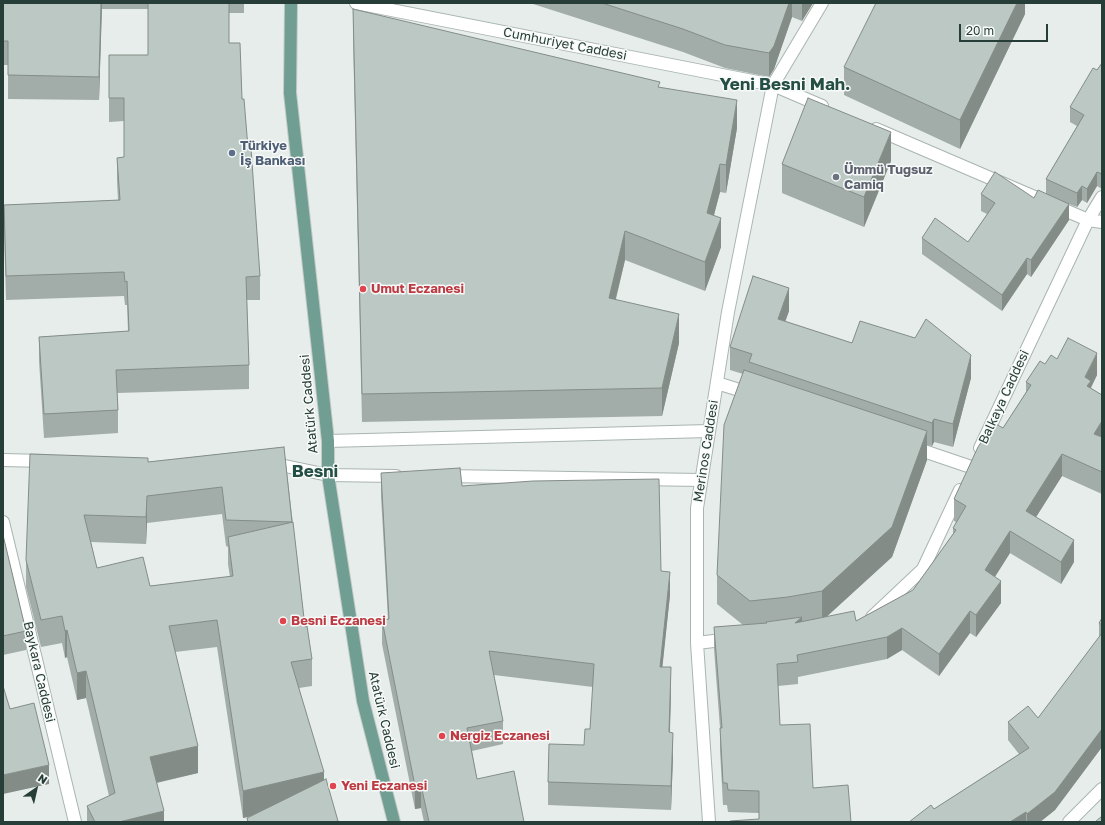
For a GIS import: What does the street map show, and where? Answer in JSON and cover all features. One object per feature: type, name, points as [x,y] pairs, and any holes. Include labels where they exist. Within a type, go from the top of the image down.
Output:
[{"type":"main road","name":"Atatürk Caddesi","points":[[292,3],[290,92],[328,441],[328,475],[363,701],[394,822]]},
{"type":"street","name":"Cumhuriyet Caddesi","points":[[356,3],[773,85],[832,110]]},
{"type":"street","name":"Merinos Caddesi","points":[[709,822],[697,643],[697,508],[728,312],[773,85],[822,3]]},
{"type":"street","points":[[868,126],[1088,220],[1102,222]]},
{"type":"street","name":"Balkaya Caddesi","points":[[862,621],[869,620],[923,569],[1088,220],[1102,197]]},
{"type":"street","points":[[717,383],[762,398]]},
{"type":"street","points":[[328,441],[709,431]]},
{"type":"street","points":[[904,445],[971,467]]},
{"type":"street","points":[[3,460],[58,461]]},
{"type":"street","points":[[261,465],[285,466],[328,475],[408,476]]},
{"type":"street","points":[[431,476],[701,480]]},
{"type":"street","name":"Baykara Caddesi","points":[[3,522],[75,822]]},
{"type":"street","points":[[697,643],[743,638]]},
{"type":"street","points":[[1069,822],[1102,789]]},
{"type":"building","points":[[3,3],[101,3],[99,77],[8,75],[8,41],[3,41]]},
{"type":"building","points":[[148,3],[229,3],[229,43],[240,43],[242,99],[244,99],[248,148],[251,148],[260,276],[246,277],[249,365],[116,370],[118,410],[44,414],[39,337],[129,331],[127,281],[125,282],[124,272],[6,276],[4,205],[120,200],[117,158],[124,157],[124,98],[109,98],[109,55],[148,55]]},
{"type":"building","points":[[602,3],[789,3],[774,46],[769,53],[725,45],[683,29]]},
{"type":"building","points":[[876,3],[1017,3],[960,120],[844,67]]},
{"type":"building","points":[[353,9],[660,82],[658,87],[737,100],[726,165],[720,164],[707,213],[721,218],[705,262],[625,231],[609,298],[679,314],[662,388],[362,394]]},
{"type":"building","points":[[1102,63],[1102,174],[1097,172],[1087,189],[1082,186],[1077,193],[1046,179],[1084,115],[1070,107],[1093,68],[1097,70]]},
{"type":"building","points":[[808,98],[891,132],[864,197],[782,164]]},
{"type":"building","points":[[995,172],[1034,198],[1038,190],[1069,204],[1031,260],[1027,258],[1002,295],[922,238],[935,218],[968,242],[995,203],[981,194]]},
{"type":"building","points":[[753,276],[789,288],[778,319],[852,343],[860,321],[915,338],[926,319],[971,355],[953,424],[934,419],[932,423],[749,362],[752,354],[730,347]]},
{"type":"building","points":[[1068,338],[1097,353],[1085,377],[1091,381],[1087,386],[1102,395],[1102,421],[1094,434],[1102,437],[1102,472],[1062,454],[1026,511],[1074,540],[1061,562],[1010,531],[985,570],[1001,581],[976,615],[970,611],[939,654],[902,628],[887,637],[797,655],[798,662],[777,664],[780,725],[810,724],[813,788],[848,785],[851,822],[731,822],[730,821],[759,819],[759,791],[728,790],[727,783],[723,783],[720,728],[722,728],[714,627],[767,623],[766,622],[802,617],[795,623],[854,611],[856,621],[913,590],[956,530],[953,528],[966,506],[954,499],[978,447],[994,423],[1003,428],[1031,385],[1026,382],[1040,361],[1045,364],[1051,355],[1057,359]]},
{"type":"building","points":[[744,370],[927,431],[892,527],[822,591],[788,597],[750,601],[717,575],[724,425]]},
{"type":"building","points":[[284,447],[292,522],[226,520],[222,487],[147,496],[146,517],[84,515],[97,568],[143,557],[150,586],[233,576],[228,537],[293,522],[305,627],[307,626],[312,659],[291,662],[324,772],[243,791],[217,620],[169,626],[198,746],[150,757],[164,811],[119,822],[95,822],[87,806],[115,793],[86,671],[77,673],[67,630],[65,631],[62,616],[41,620],[26,560],[30,454],[148,458],[148,462]]},
{"type":"building","points":[[460,468],[462,486],[533,481],[659,479],[661,571],[670,572],[660,667],[671,667],[669,732],[673,733],[671,786],[548,782],[549,744],[584,745],[585,729],[590,729],[594,664],[489,651],[503,721],[467,728],[477,779],[514,771],[524,822],[429,822],[421,785],[415,786],[382,620],[389,619],[381,473]]},
{"type":"building","points":[[3,535],[26,631],[3,636]]},
{"type":"building","points":[[1102,618],[1102,625],[1099,623]]},
{"type":"building","points":[[1102,633],[1102,729],[1055,792],[1027,814],[1026,812],[1010,822],[909,822],[931,805],[934,809],[1029,748],[1008,722],[1028,706],[1038,718]]},
{"type":"building","points":[[3,686],[10,709],[34,703],[49,765],[3,775]]},
{"type":"building","points":[[326,779],[338,821],[248,822],[247,818]]},
{"type":"building","points":[[1102,816],[1102,822],[1095,822]]},
{"type":"place","name":"Türkiye İş Bankası","points":[[232,153]]},
{"type":"place","name":"Ümmü Tuğsuz Camiq","points":[[836,177]]},
{"type":"place","name":"Umut Eczanesi","points":[[363,289]]},
{"type":"place","name":"Besni Eczanesi","points":[[283,621]]},
{"type":"place","name":"Nergiz Eczanesi","points":[[442,736]]},
{"type":"place","name":"Yeni Eczanesi","points":[[333,786]]},
{"type":"district","name":"Yeni Besni Mah.","points":[[785,85]]},
{"type":"district","name":"Besni","points":[[315,472]]}]
